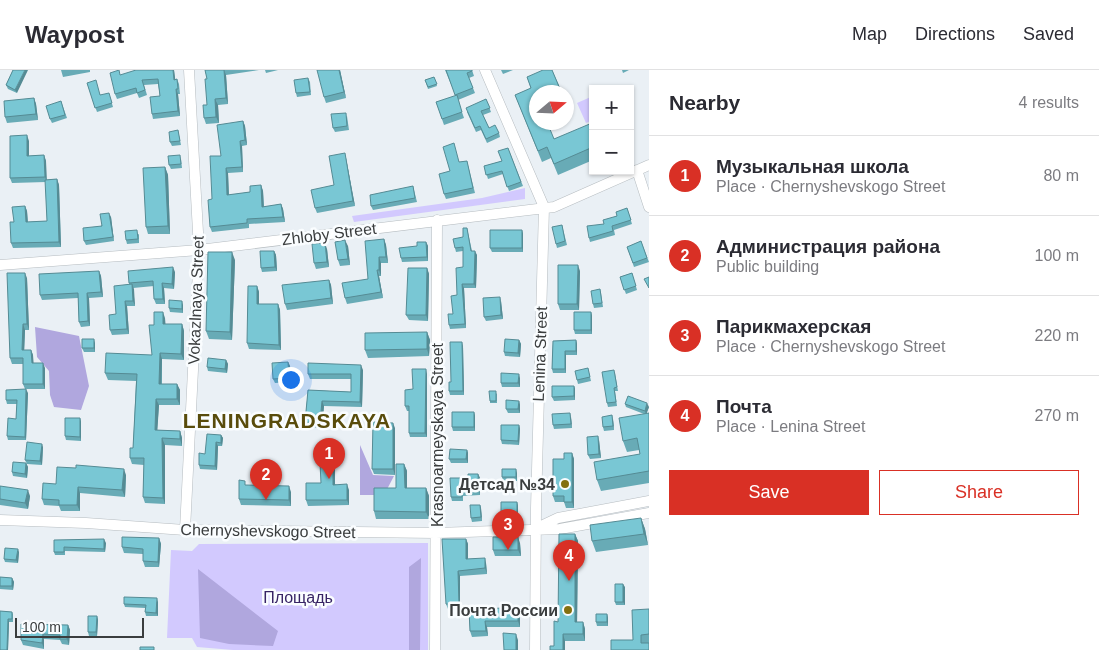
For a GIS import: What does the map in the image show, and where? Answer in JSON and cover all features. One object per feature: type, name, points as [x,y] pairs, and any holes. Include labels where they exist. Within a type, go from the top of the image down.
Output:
[{"type":"street","name":"Vokazlnaya Street","points":[[185,530],[199,250],[189,70]]},
{"type":"street","name":"Lenina Street","points":[[484,70],[544,207],[535,650]]},
{"type":"street","name":"Zhloby Street","points":[[0,265],[199,250],[554,207],[649,165]]},
{"type":"street","points":[[637,170],[649,208]]},
{"type":"street","name":"Krasnoarmeyskaya Street","points":[[435,650],[437,220]]},
{"type":"street","name":"Chernyshevskogo Street","points":[[536,528],[558,518],[649,501]]},
{"type":"street","name":"Chernyshevskogo Street","points":[[0,520],[86,523],[185,530],[436,533],[536,528],[560,529],[649,513]]},
{"type":"green space","points":[[589,98],[589,122],[586,123],[577,103]]},
{"type":"green space","points":[[525,188],[525,199],[354,222],[352,216],[482,198]]},
{"type":"green space","name":"Площадь","points":[[428,543],[428,650],[233,650],[197,647],[192,638],[167,638],[171,550],[192,551],[199,544]]},
{"type":"shaded area","points":[[35,327],[79,336],[89,386],[81,410],[54,407],[50,395],[49,371],[37,357]]},
{"type":"shaded area","points":[[360,445],[373,475],[394,476],[384,495],[360,495]]},
{"type":"shaded area","points":[[421,558],[420,650],[409,650],[409,567]]},
{"type":"shaded area","points":[[198,569],[278,631],[273,646],[229,644],[200,638]]},
{"type":"building","points":[[13,70],[25,70],[15,90],[6,85]]},
{"type":"building","points":[[119,70],[120,75],[136,70],[173,70],[174,80],[177,79],[178,111],[152,114],[150,97],[160,96],[158,79],[142,80],[145,90],[137,93],[136,88],[115,94],[110,73]]},
{"type":"building","points":[[205,70],[224,70],[226,98],[215,99],[216,117],[204,118],[203,105],[207,105]]},
{"type":"building","points":[[317,70],[339,70],[344,92],[324,97]]},
{"type":"building","points":[[446,70],[472,70],[467,73],[473,88],[455,95]]},
{"type":"building","points":[[543,70],[552,70],[558,85],[530,85],[527,77]]},
{"type":"building","points":[[434,77],[437,84],[428,87],[425,80]]},
{"type":"building","points":[[308,78],[310,92],[296,93],[294,80]]},
{"type":"building","points":[[96,80],[100,95],[109,93],[112,103],[95,108],[87,83]]},
{"type":"building","points":[[529,89],[529,129],[515,95]]},
{"type":"building","points":[[457,95],[462,112],[442,119],[436,102]]},
{"type":"building","points":[[34,98],[36,114],[5,117],[4,101]]},
{"type":"building","points":[[486,99],[490,108],[481,111],[489,128],[495,125],[499,133],[486,139],[480,126],[475,128],[466,108]]},
{"type":"building","points":[[61,101],[65,115],[50,119],[46,106]]},
{"type":"building","points":[[346,113],[347,126],[333,128],[331,114]]},
{"type":"building","points":[[243,121],[245,140],[240,141],[242,167],[226,168],[227,195],[250,192],[250,186],[261,185],[262,207],[281,204],[283,217],[247,219],[247,223],[210,227],[208,200],[212,199],[210,156],[221,156],[217,125]]},
{"type":"building","points":[[589,124],[589,149],[554,164],[547,147],[538,151],[529,130],[550,130],[554,139]]},
{"type":"building","points":[[178,130],[180,141],[170,142],[169,132]]},
{"type":"building","points":[[27,135],[27,156],[44,155],[45,177],[10,178],[10,136]]},
{"type":"building","points":[[454,143],[459,162],[467,161],[473,188],[444,194],[439,174],[450,171],[443,147]]},
{"type":"building","points":[[508,148],[521,182],[507,187],[502,171],[486,175],[484,166],[502,161],[498,151]]},
{"type":"building","points":[[345,153],[353,201],[315,208],[311,190],[334,185],[329,156]]},
{"type":"building","points":[[180,155],[181,164],[169,165],[168,156]]},
{"type":"building","points":[[165,167],[168,226],[146,227],[143,168]]},
{"type":"building","points":[[57,179],[59,242],[11,243],[10,222],[14,222],[12,207],[25,206],[26,222],[47,221],[45,180]]},
{"type":"building","points":[[413,186],[415,198],[371,206],[370,195]]},
{"type":"building","points":[[627,208],[631,220],[612,226],[613,231],[589,238],[587,226],[604,224],[603,220],[617,216],[616,212]]},
{"type":"building","points":[[109,213],[113,237],[84,241],[83,228],[102,226],[100,214]]},
{"type":"building","points":[[562,225],[565,241],[556,244],[552,227]]},
{"type":"building","points":[[463,228],[467,228],[471,251],[475,251],[474,284],[462,284],[465,324],[449,325],[448,314],[453,314],[451,296],[457,295],[456,268],[463,267],[463,247],[455,248],[453,239],[463,237]]},
{"type":"building","points":[[137,230],[138,239],[126,240],[125,231]]},
{"type":"building","points":[[490,230],[522,230],[522,248],[490,248]]},
{"type":"building","points":[[384,239],[386,257],[379,257],[379,270],[377,270],[381,292],[345,298],[342,283],[368,279],[365,241]]},
{"type":"building","points":[[345,240],[348,259],[338,260],[335,242]]},
{"type":"building","points":[[641,241],[647,258],[633,263],[627,247]]},
{"type":"building","points":[[417,242],[426,242],[427,257],[401,258],[399,248],[417,246]]},
{"type":"building","points":[[325,243],[327,262],[314,263],[312,244]]},
{"type":"building","points":[[260,251],[274,251],[275,267],[261,268]]},
{"type":"building","points":[[208,252],[232,252],[230,332],[206,331]]},
{"type":"building","points":[[558,265],[578,265],[577,304],[558,304]]},
{"type":"building","points":[[173,267],[172,284],[162,283],[163,299],[154,299],[153,281],[129,283],[128,271]]},
{"type":"building","points":[[408,268],[427,268],[426,315],[406,315]]},
{"type":"building","points":[[99,271],[101,292],[87,293],[88,321],[79,322],[78,293],[40,295],[39,274]]},
{"type":"building","points":[[7,273],[25,273],[27,324],[23,324],[22,350],[31,350],[32,363],[43,363],[43,384],[23,384],[23,358],[10,358]]},
{"type":"building","points":[[632,273],[636,286],[624,290],[620,277]]},
{"type":"building","points":[[649,277],[649,288],[644,279]]},
{"type":"building","points":[[329,280],[331,298],[285,304],[282,285]]},
{"type":"building","points":[[132,284],[133,301],[125,301],[127,329],[110,330],[109,315],[116,314],[114,286]]},
{"type":"building","points":[[248,286],[257,286],[257,304],[278,304],[279,345],[247,343]]},
{"type":"building","points":[[600,289],[602,303],[593,304],[591,291]]},
{"type":"building","points":[[500,297],[501,315],[484,317],[483,298]]},
{"type":"building","points":[[169,300],[182,301],[182,309],[169,308]]},
{"type":"building","points":[[154,312],[163,312],[163,324],[182,324],[181,354],[160,353],[159,384],[177,384],[177,399],[156,399],[155,430],[180,431],[180,439],[162,438],[163,498],[143,497],[144,458],[130,458],[130,448],[133,448],[137,374],[105,373],[106,353],[152,355],[149,325],[154,325]]},
{"type":"building","points":[[574,312],[591,312],[591,330],[574,330]]},
{"type":"building","points":[[427,332],[427,349],[365,350],[365,333]]},
{"type":"building","points":[[82,339],[94,339],[94,348],[82,348]]},
{"type":"building","points":[[505,339],[519,340],[518,353],[504,352]]},
{"type":"building","points":[[576,340],[576,351],[565,351],[565,369],[552,369],[553,341]]},
{"type":"building","points":[[450,342],[462,342],[463,391],[449,391],[449,382],[451,382]]},
{"type":"building","points":[[208,358],[226,360],[225,369],[207,367]]},
{"type":"building","points":[[288,362],[289,378],[273,379],[272,363]]},
{"type":"building","points":[[308,363],[361,365],[360,402],[322,401],[320,423],[305,422],[308,390],[351,392],[351,374],[308,374]]},
{"type":"building","points":[[588,368],[590,377],[577,380],[575,371]]},
{"type":"building","points":[[412,369],[426,369],[425,433],[409,433],[409,406],[405,406],[405,390],[413,389]]},
{"type":"building","points":[[614,370],[617,387],[614,388],[616,402],[607,403],[602,372]]},
{"type":"building","points":[[501,373],[519,374],[518,383],[501,383]]},
{"type":"building","points":[[552,386],[574,386],[574,396],[552,397]]},
{"type":"building","points":[[26,389],[25,437],[7,436],[8,418],[16,419],[17,400],[6,400],[6,390]]},
{"type":"building","points":[[489,391],[496,391],[496,401],[490,401]]},
{"type":"building","points":[[628,396],[647,403],[645,411],[625,404]]},
{"type":"building","points":[[506,400],[519,401],[518,409],[506,409]]},
{"type":"building","points":[[452,412],[474,412],[474,427],[452,427]]},
{"type":"building","points":[[570,413],[571,424],[553,425],[552,414]]},
{"type":"building","points":[[649,413],[649,471],[597,480],[594,462],[640,454],[637,438],[623,441],[619,418]]},
{"type":"building","points":[[612,415],[613,426],[603,427],[602,417]]},
{"type":"building","points":[[65,418],[80,418],[80,437],[65,436]]},
{"type":"building","points":[[373,422],[393,423],[393,469],[372,469]]},
{"type":"building","points":[[501,425],[519,425],[518,441],[501,440]]},
{"type":"building","points":[[207,434],[221,435],[221,443],[216,442],[215,466],[199,465],[199,453],[205,454]]},
{"type":"building","points":[[598,436],[599,454],[588,455],[587,437]]},
{"type":"building","points":[[27,442],[42,444],[40,461],[25,460]]},
{"type":"building","points":[[450,449],[467,450],[466,459],[449,459]]},
{"type":"building","name":"Детсад №34","points":[[564,453],[572,453],[572,502],[564,502],[564,496],[553,496],[553,459],[564,459]]},
{"type":"building","points":[[13,462],[26,463],[25,474],[12,472]]},
{"type":"building","points":[[320,463],[333,463],[333,485],[347,484],[347,500],[306,500],[306,483],[321,483]]},
{"type":"building","points":[[396,464],[404,464],[405,488],[426,488],[426,512],[374,511],[374,488],[396,488]]},
{"type":"building","points":[[76,465],[124,469],[122,490],[78,487],[77,505],[59,505],[59,500],[42,499],[43,483],[56,484],[57,467],[76,468]]},
{"type":"building","points":[[502,469],[516,469],[516,477],[502,477]]},
{"type":"building","points":[[468,474],[478,474],[479,491],[462,492],[462,497],[451,497],[450,478],[468,478]]},
{"type":"building","points":[[239,480],[245,481],[245,485],[289,486],[289,500],[239,499]]},
{"type":"building","points":[[0,486],[28,490],[25,503],[0,499]]},
{"type":"building","points":[[501,502],[517,502],[517,515],[501,514]]},
{"type":"building","points":[[470,505],[480,505],[481,517],[471,518]]},
{"type":"building","points":[[641,518],[644,534],[592,541],[590,525]]},
{"type":"building","points":[[559,534],[575,534],[575,622],[583,622],[583,634],[563,634],[563,650],[550,650],[550,646],[554,646],[554,621],[558,622]]},
{"type":"building","points":[[122,537],[159,538],[158,562],[143,561],[143,549],[122,547]]},
{"type":"building","points":[[493,537],[518,537],[518,550],[493,550]]},
{"type":"building","points":[[104,539],[104,549],[64,547],[64,552],[54,552],[54,540]]},
{"type":"building","points":[[442,539],[466,539],[466,559],[485,558],[485,568],[458,571],[459,604],[446,604]]},
{"type":"building","points":[[5,548],[18,549],[16,560],[4,559]]},
{"type":"building","points":[[0,577],[12,578],[12,586],[0,586]]},
{"type":"building","points":[[615,584],[623,584],[623,602],[615,602]]},
{"type":"building","points":[[124,597],[157,598],[156,613],[145,612],[146,605],[124,604]]},
{"type":"building","points":[[518,607],[518,621],[485,621],[486,631],[470,631],[469,610]]},
{"type":"building","points":[[649,609],[649,634],[641,635],[641,643],[649,643],[649,650],[611,650],[611,640],[633,640],[632,610]]},
{"type":"building","points":[[0,611],[12,612],[12,619],[8,619],[7,650],[0,650]]},
{"type":"building","points":[[596,614],[607,614],[607,622],[596,622]]},
{"type":"building","points":[[88,616],[97,616],[96,632],[88,632]]},
{"type":"building","points":[[21,624],[68,625],[67,639],[60,639],[60,635],[43,634],[42,643],[21,640]]},
{"type":"building","points":[[503,633],[516,634],[516,650],[504,650]]},
{"type":"building","points":[[140,647],[154,647],[154,650],[140,650]]},
{"type":"place","name":"Музыкальная школа","points":[[329,479]]},
{"type":"place","name":"Детсад №34","points":[[565,484]]},
{"type":"place","name":"Администрация района","points":[[266,500]]},
{"type":"place","name":"Парикмахерская","points":[[508,550]]},
{"type":"place","name":"Почта","points":[[569,581]]},
{"type":"place","name":"Почта России","points":[[568,610]]},
{"type":"district","name":"LENINGRADSKAYA","points":[[287,420]]}]
